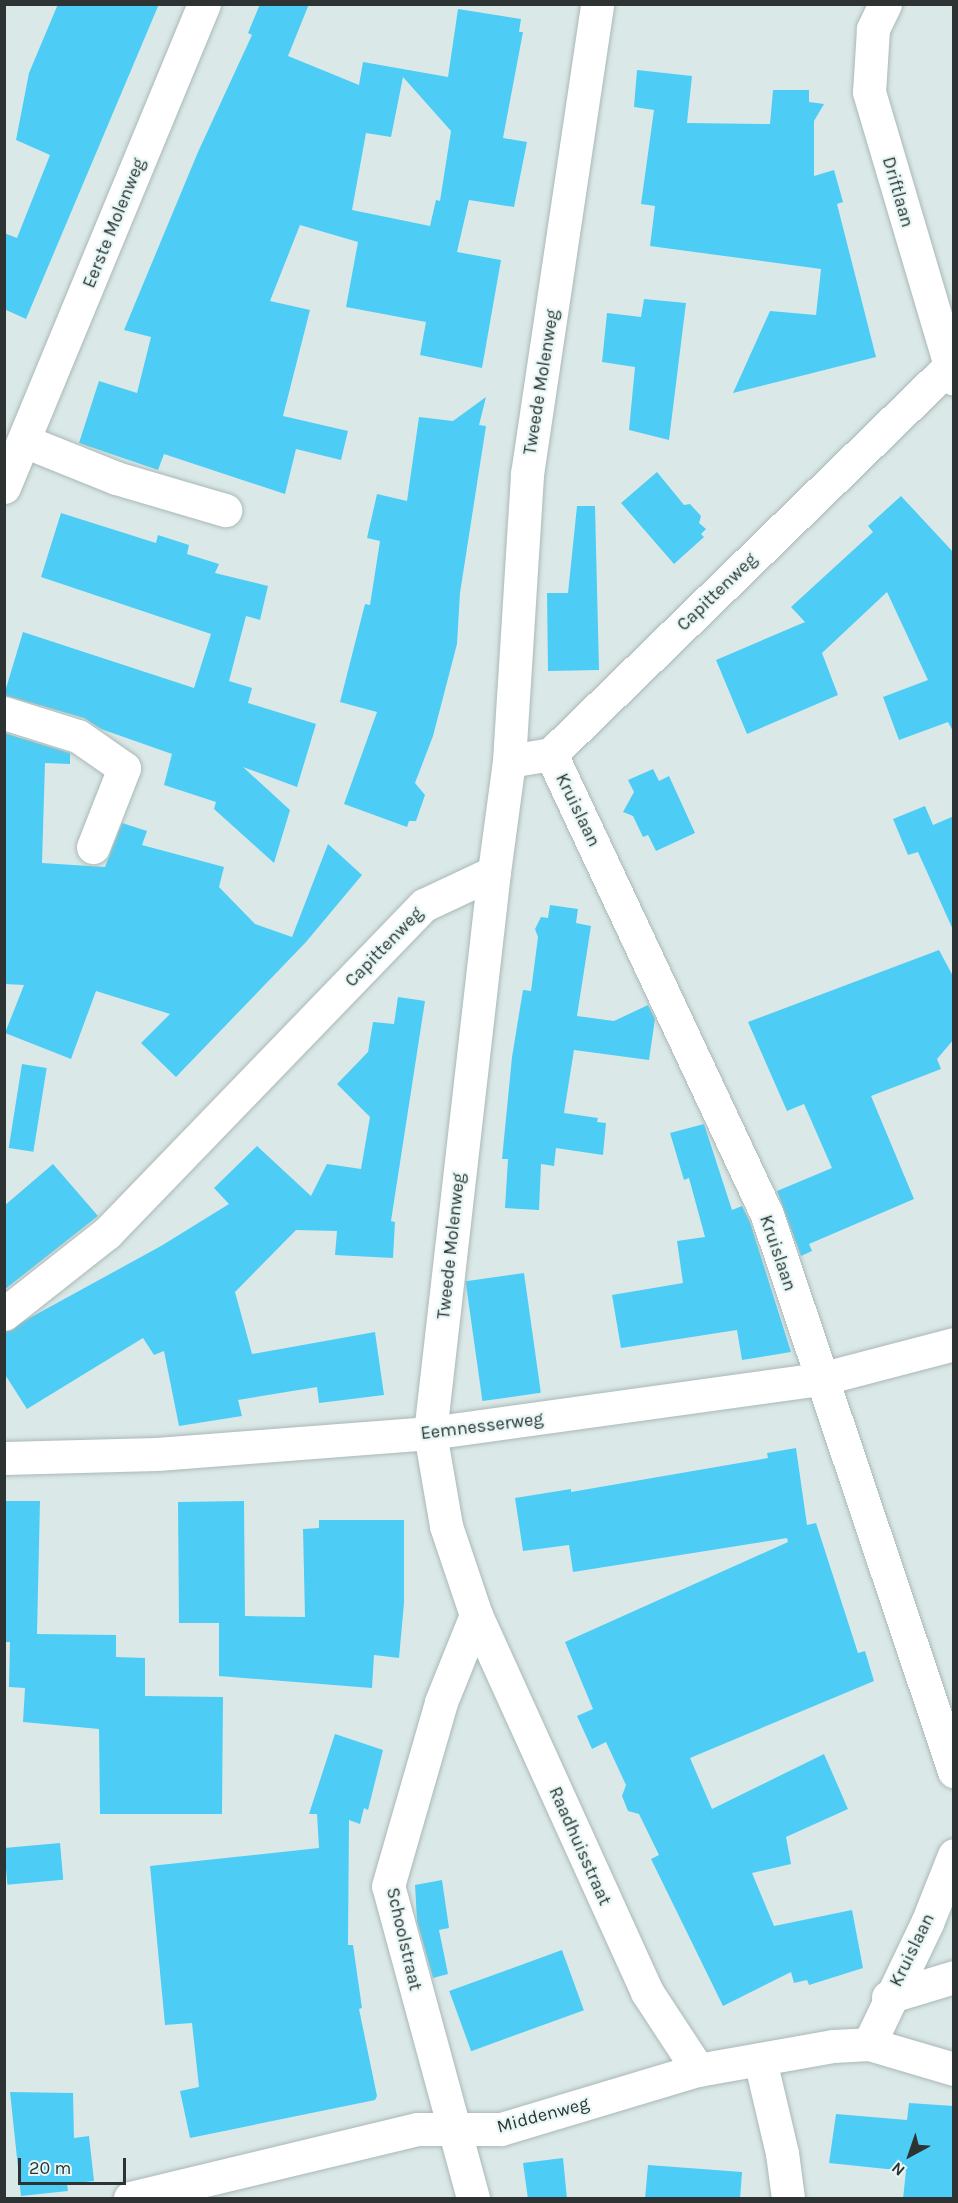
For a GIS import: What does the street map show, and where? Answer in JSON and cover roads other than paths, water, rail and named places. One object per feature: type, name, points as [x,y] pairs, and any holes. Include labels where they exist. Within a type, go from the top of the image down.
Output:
[{"type":"street","name":"Eerste Molenweg","points":[[4,487],[204,4]]},
{"type":"street","name":"Tweede Molenweg","points":[[509,761],[527,474],[597,4]]},
{"type":"street","name":"Driftlaan","points":[[885,4],[873,29],[869,92],[952,369]]},
{"type":"street","name":"Capittenweg","points":[[551,754],[952,369]]},
{"type":"street","points":[[24,441],[116,478],[225,510]]},
{"type":"street","points":[[4,713],[78,736],[124,768],[93,847]]},
{"type":"street","points":[[494,872],[509,761],[551,754]]},
{"type":"street","name":"Kruislaan","points":[[551,754],[767,1215],[820,1379],[861,1489],[954,1771]]},
{"type":"street","name":"Tweede Molenweg","points":[[476,1615],[446,1526],[430,1433],[494,872]]},
{"type":"street","name":"Capittenweg","points":[[4,1314],[107,1233],[424,905],[494,872]]},
{"type":"street","name":"Eemnesserweg","points":[[4,1458],[157,1454],[430,1433],[820,1379],[954,1344]]},
{"type":"street","name":"Raadhuisstraat","points":[[476,1615],[647,1992],[698,2070]]},
{"type":"street","name":"Schoolstraat","points":[[473,2199],[388,1886],[441,1702],[476,1615]]},
{"type":"street","name":"Kruislaan","points":[[869,2044],[888,1997],[927,1923],[953,1860]]},
{"type":"street","points":[[888,1997],[954,1977]]},
{"type":"street","name":"Middenweg","points":[[130,2199],[417,2129],[453,2132],[501,2129],[698,2070],[760,2060],[869,2044],[954,2069]]},
{"type":"street","points":[[760,2060],[782,2152],[788,2199]]}]
